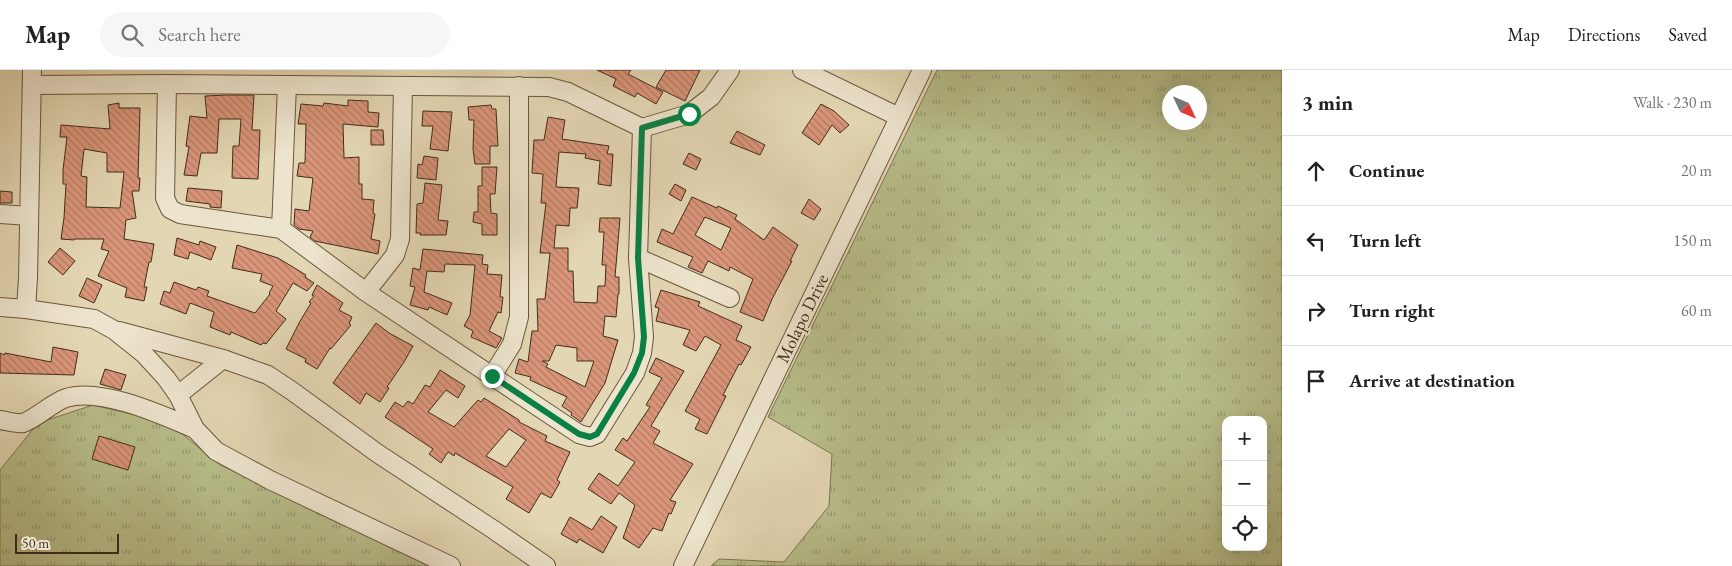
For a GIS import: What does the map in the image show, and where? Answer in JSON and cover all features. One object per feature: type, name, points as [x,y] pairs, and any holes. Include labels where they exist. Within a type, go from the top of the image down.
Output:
[{"type":"street","points":[[26,309],[32,77],[167,84],[549,87],[568,92],[642,128],[689,114],[711,97],[730,70]]},
{"type":"street","points":[[802,70],[899,117]]},
{"type":"street","name":"Molapo Drive","points":[[683,566],[922,70]]},
{"type":"street","points":[[167,84],[165,198],[167,206],[174,212],[281,229],[366,292],[579,434],[590,437],[597,434],[634,373],[642,353],[644,337],[638,258],[642,128]]},
{"type":"street","points":[[281,229],[287,85]]},
{"type":"street","points":[[366,292],[395,255],[400,239],[403,86]]},
{"type":"street","points":[[492,376],[512,344],[518,317],[519,86]]},
{"type":"street","points":[[0,214],[29,216]]},
{"type":"street","points":[[638,258],[730,298]]},
{"type":"street","points":[[0,307],[94,319],[114,330],[144,354],[166,378],[178,395],[194,429],[216,451],[234,462],[451,566]]},
{"type":"street","points":[[114,330],[223,360],[268,375],[377,453],[546,566]]},
{"type":"street","points":[[178,395],[223,360]]},
{"type":"street","points":[[0,420],[23,423],[65,398],[80,396],[101,398],[142,407],[194,429]]},
{"type":"green space","points":[[937,70],[1282,70],[1282,566],[711,566],[719,559],[784,562],[829,506],[832,454],[768,417]]},
{"type":"green space","points":[[93,405],[169,423],[220,465],[441,566],[0,566],[0,470],[38,423]]},
{"type":"building","points":[[597,70],[631,70],[628,74],[663,92],[656,104],[637,93],[635,97],[613,86],[616,79]]},
{"type":"building","points":[[666,70],[700,70],[685,101],[656,87]]},
{"type":"building","points":[[254,95],[252,130],[260,130],[258,179],[232,178],[233,146],[239,146],[241,119],[219,119],[217,153],[201,153],[197,176],[184,175],[189,147],[186,146],[190,116],[207,118],[205,96]]},
{"type":"building","points":[[348,100],[368,101],[368,112],[379,113],[378,127],[343,124],[344,158],[359,157],[359,184],[362,184],[362,199],[374,200],[373,213],[375,214],[371,239],[380,241],[378,254],[315,241],[310,237],[313,231],[299,229],[294,225],[295,209],[309,211],[313,178],[297,176],[299,163],[305,163],[306,124],[298,124],[301,104],[323,106],[324,103],[348,106]]},
{"type":"building","points":[[119,103],[119,108],[140,108],[139,191],[132,191],[136,218],[126,220],[124,239],[154,244],[144,287],[147,287],[144,301],[125,297],[127,288],[98,276],[109,251],[101,249],[104,239],[61,239],[66,184],[63,184],[63,170],[67,137],[60,137],[61,125],[110,129],[108,105]],"holes":[[[84,149],[107,153],[107,172],[124,172],[120,208],[86,207],[87,177],[81,176]]]},
{"type":"building","points":[[821,104],[834,111],[849,125],[840,133],[832,125],[819,145],[802,133]]},
{"type":"building","points":[[491,105],[492,109],[496,109],[498,146],[490,146],[490,164],[475,164],[473,149],[474,120],[469,120],[468,107]]},
{"type":"building","points":[[423,111],[452,112],[448,151],[430,149],[433,126],[422,126]]},
{"type":"building","points":[[548,117],[565,120],[562,139],[609,146],[607,154],[613,154],[611,186],[598,184],[600,161],[585,158],[586,154],[559,152],[556,187],[579,188],[577,208],[570,208],[569,226],[556,225],[554,248],[568,248],[568,271],[573,271],[574,302],[597,303],[598,286],[605,286],[606,265],[602,265],[604,232],[599,232],[600,218],[620,218],[615,277],[619,277],[616,317],[605,316],[603,336],[618,340],[605,383],[581,422],[562,406],[567,397],[530,380],[531,377],[515,373],[519,359],[528,362],[532,331],[538,331],[537,299],[545,299],[550,253],[540,253],[546,203],[541,203],[543,174],[532,173],[534,140],[544,140]],"holes":[[[556,345],[577,348],[577,361],[594,361],[585,387],[546,367],[548,364],[542,361],[549,361]]]},
{"type":"building","points":[[371,130],[383,130],[384,145],[371,145]]},
{"type":"building","points":[[737,131],[765,145],[760,155],[730,143]]},
{"type":"building","points":[[689,153],[701,159],[696,170],[683,164]]},
{"type":"building","points":[[424,156],[438,158],[436,180],[417,178],[418,164],[422,165]]},
{"type":"building","points":[[482,167],[497,167],[495,194],[490,194],[491,213],[497,214],[497,235],[482,235],[482,224],[473,222],[474,212],[478,212],[478,186],[482,186]]},
{"type":"building","points":[[425,183],[442,185],[438,220],[448,221],[446,235],[420,235],[421,233],[416,233],[417,204],[423,203]]},
{"type":"building","points":[[675,184],[686,190],[681,201],[669,194]]},
{"type":"building","points":[[188,188],[222,191],[221,208],[210,207],[210,204],[186,201]]},
{"type":"building","points":[[0,191],[12,192],[12,203],[0,203]]},
{"type":"building","points":[[692,197],[737,215],[735,219],[764,240],[773,227],[798,245],[763,321],[740,312],[753,279],[730,267],[729,271],[708,261],[702,273],[688,267],[693,257],[657,242],[662,229],[673,234]],"holes":[[[705,217],[731,228],[721,250],[695,235]]]},
{"type":"building","points":[[809,199],[821,209],[814,220],[801,213]]},
{"type":"building","points":[[177,238],[199,245],[200,241],[216,247],[211,260],[190,252],[188,259],[174,255]]},
{"type":"building","points":[[237,245],[278,258],[306,275],[305,277],[314,283],[307,291],[293,283],[276,311],[286,319],[266,344],[263,343],[261,345],[231,332],[230,335],[210,327],[214,312],[190,303],[186,314],[160,304],[164,291],[170,293],[174,282],[196,290],[198,287],[209,291],[207,296],[255,313],[270,294],[273,286],[260,281],[262,274],[232,268]]},
{"type":"building","points":[[60,248],[75,261],[63,275],[48,262]]},
{"type":"building","points":[[423,249],[483,255],[482,264],[488,265],[487,274],[502,275],[500,297],[503,297],[501,313],[498,312],[489,331],[502,338],[496,348],[471,337],[473,331],[464,326],[470,315],[475,265],[445,264],[444,272],[427,271],[424,292],[452,303],[447,315],[429,307],[428,310],[410,305],[415,287],[410,286],[413,268],[420,270]]},
{"type":"building","points":[[87,278],[102,285],[94,303],[79,296]]},
{"type":"building","points":[[317,285],[343,303],[339,310],[352,317],[349,324],[351,325],[330,348],[317,369],[305,362],[306,359],[286,349],[311,303],[309,302],[314,296],[312,295]]},
{"type":"building","points":[[661,290],[700,302],[698,306],[742,326],[736,340],[751,347],[741,365],[739,364],[723,395],[726,396],[707,434],[695,429],[700,419],[685,411],[721,345],[705,336],[696,351],[683,345],[690,330],[656,321],[659,308],[655,307]]},
{"type":"building","points":[[376,323],[389,333],[413,346],[387,387],[389,388],[380,402],[366,393],[360,404],[333,383]]},
{"type":"building","points":[[53,347],[78,352],[74,375],[0,373],[0,353],[51,362]]},
{"type":"building","points":[[656,358],[684,371],[651,426],[660,431],[653,443],[693,464],[670,500],[676,502],[671,514],[669,513],[662,531],[653,528],[639,548],[623,538],[635,505],[619,493],[611,504],[588,489],[599,473],[618,486],[635,462],[615,450],[623,438],[627,441],[650,407],[646,405],[662,378],[649,372]]},
{"type":"building","points":[[105,369],[126,375],[121,390],[100,384]]},
{"type":"building","points":[[440,370],[465,386],[458,398],[446,390],[428,412],[454,427],[478,400],[481,402],[484,398],[519,420],[519,422],[547,436],[545,441],[570,452],[557,480],[560,482],[551,498],[541,493],[529,513],[506,499],[513,487],[455,453],[454,456],[448,452],[441,463],[429,454],[433,449],[385,417],[395,402],[403,407],[408,401],[413,404],[425,385],[430,387]],"holes":[[[509,429],[526,440],[506,467],[486,456]]]},
{"type":"building","points":[[99,436],[135,447],[128,470],[92,459]]},
{"type":"building","points":[[601,516],[617,527],[603,553],[579,539],[577,543],[561,534],[570,517],[592,530]]},
{"type":"route","points":[[492,376],[579,434],[590,437],[597,434],[634,373],[642,353],[644,337],[638,258],[642,128],[689,114]]}]
